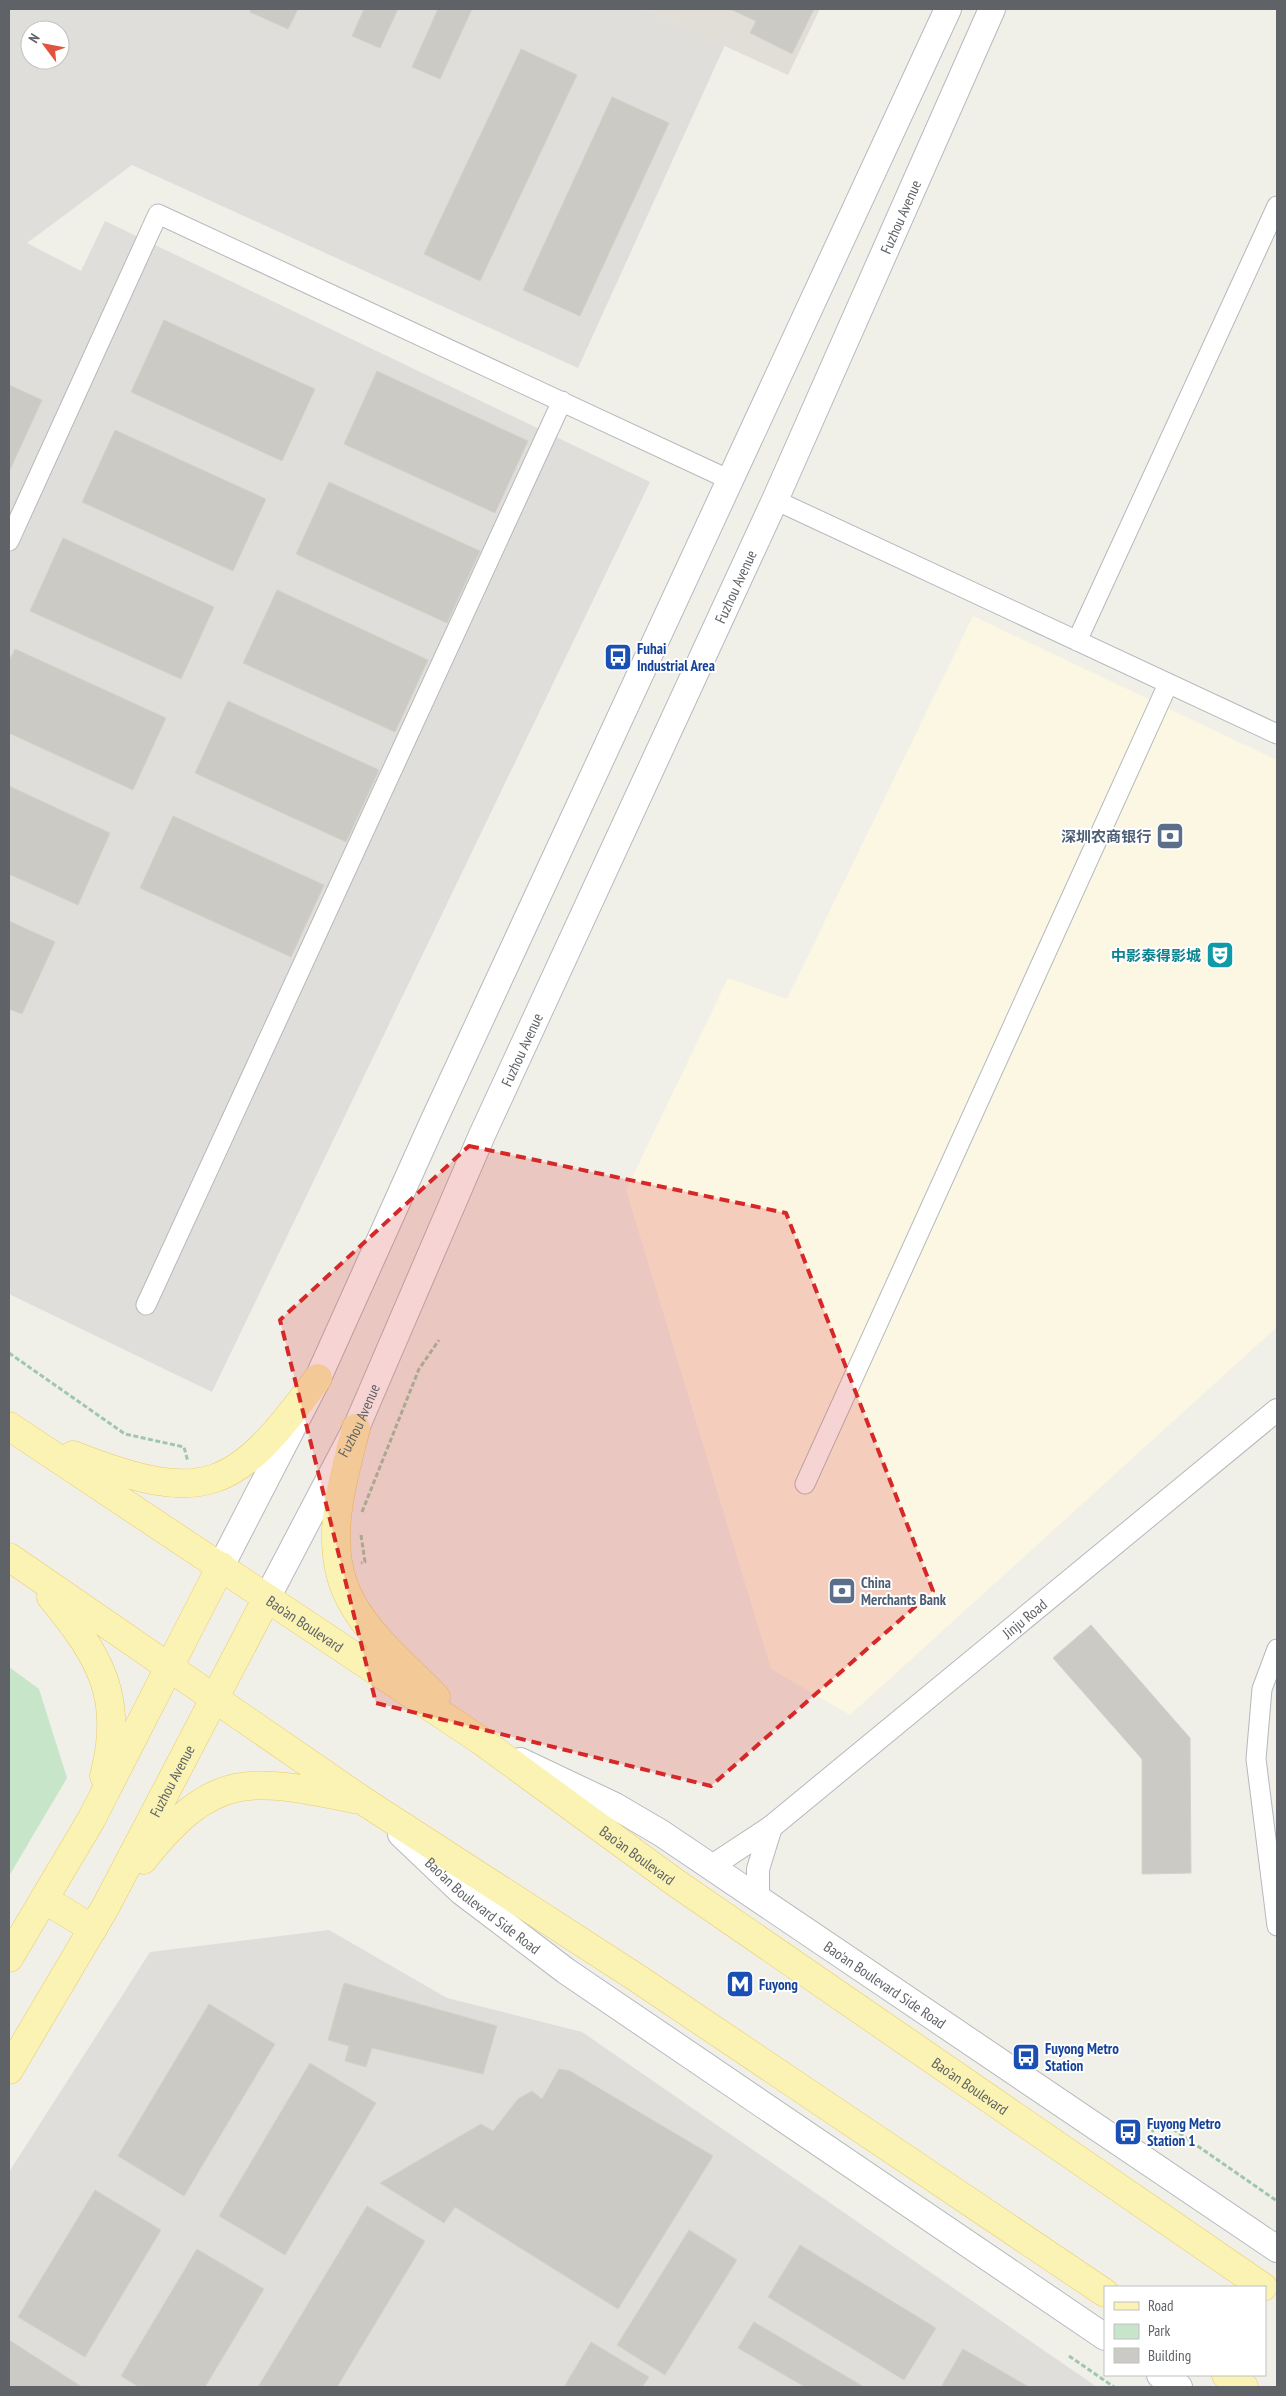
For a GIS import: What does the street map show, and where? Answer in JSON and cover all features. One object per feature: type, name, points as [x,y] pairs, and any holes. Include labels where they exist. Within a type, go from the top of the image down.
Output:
[{"type":"main road","points":[[9,1958],[91,1820],[318,1378],[437,1113],[948,9]]},
{"type":"main road","name":"Fuzhou Avenue","points":[[9,2070],[106,1906],[356,1428],[482,1135],[775,500],[992,9]]},
{"type":"main road","points":[[9,1425],[73,1455],[130,1476],[176,1485],[194,1484],[217,1479],[240,1467],[265,1445],[291,1415],[318,1378]]},
{"type":"main road","name":"Bao'an Boulevard","points":[[9,1425],[480,1740],[676,1883],[1261,2286]]},
{"type":"main road","points":[[356,1428],[342,1484],[336,1522],[336,1555],[342,1584],[352,1605],[384,1644],[480,1740]]},
{"type":"main road","points":[[10,1558],[365,1802],[637,1978],[1104,2292]]},
{"type":"main road","points":[[10,1558],[46,1591],[70,1619],[89,1648],[107,1685],[112,1719],[110,1746],[105,1774],[91,1820]]},
{"type":"main road","name":"Bao'an Boulevard Side Road","points":[[480,1740],[615,1806],[712,1866],[1277,2249]]},
{"type":"main road","points":[[106,1906],[174,1823],[198,1804],[219,1792],[257,1784],[277,1785],[365,1802]]},
{"type":"main road","name":"Bao'an Boulevard Side Road","points":[[365,1802],[462,1892],[558,1966],[1104,2336]]},
{"type":"main road","points":[[44,1899],[93,1929]]},
{"type":"main road","name":"Bao'an Boulevard","points":[[1266,2289],[1277,2297]]},
{"type":"main road","points":[[1162,2376],[1179,2387]]},
{"type":"main road","points":[[1228,2376],[1244,2387]]},
{"type":"street","points":[[1077,641],[1277,206]]},
{"type":"street","points":[[9,541],[158,214],[730,480]]},
{"type":"street","points":[[146,1305],[562,401]]},
{"type":"street","points":[[775,500],[1277,734]]},
{"type":"street","points":[[805,1484],[1168,684]]},
{"type":"street","name":"Jinju Road","points":[[712,1866],[771,1828],[1277,1410]]},
{"type":"street","points":[[1277,1648],[1262,1689],[1256,1759],[1277,1926]]},
{"type":"street","points":[[758,1898],[758,1869],[771,1828]]},
{"type":"path","points":[[359,1522],[419,1369],[439,1340]]},
{"type":"path","points":[[9,1353],[125,1434],[184,1447],[189,1465]]},
{"type":"path","points":[[356,1564],[365,1562],[360,1530]]},
{"type":"path","points":[[1152,2132],[1160,2120],[1277,2201]]},
{"type":"path","points":[[1069,2356],[1114,2387]]},
{"type":"highlighted area","points":[[469,1146],[786,1213],[933,1591],[711,1786],[376,1703],[280,1320]]},
{"type":"shaded area","points":[[9,9],[644,9],[725,45],[578,368],[132,165],[27,243],[81,271],[105,221],[650,482],[212,1392],[9,1294]]},
{"type":"shaded area","points":[[644,9],[820,9],[788,75]]},
{"type":"shaded area","points":[[973,616],[1277,760],[1277,1327],[850,1715],[771,1669],[626,1190],[728,978],[787,999]]},
{"type":"shaded area","points":[[329,1930],[447,1998],[582,2032],[1097,2387],[9,2387],[9,2172],[150,1952]]},
{"type":"green space","points":[[9,1667],[39,1689],[67,1778],[9,1876]]},
{"type":"building","points":[[251,9],[298,9],[288,29],[250,12]]},
{"type":"building","points":[[364,9],[398,9],[380,48],[352,36]]},
{"type":"building","points":[[438,9],[472,9],[440,79],[412,67]]},
{"type":"building","points":[[730,9],[814,9],[792,54],[750,33],[756,21]]},
{"type":"building","points":[[521,49],[577,75],[480,281],[424,254]]},
{"type":"building","points":[[612,97],[669,123],[580,316],[523,290]]},
{"type":"building","points":[[164,320],[315,389],[282,461],[131,392]]},
{"type":"building","points":[[377,371],[528,441],[495,513],[344,444]]},
{"type":"building","points":[[9,385],[42,400],[9,472]]},
{"type":"building","points":[[115,430],[266,499],[233,571],[82,502]]},
{"type":"building","points":[[329,482],[480,551],[447,623],[296,554]]},
{"type":"building","points":[[63,538],[214,607],[181,679],[30,611]]},
{"type":"building","points":[[277,590],[428,660],[395,732],[243,663]]},
{"type":"building","points":[[15,649],[166,718],[133,790],[9,733],[9,661]]},
{"type":"building","points":[[228,701],[379,770],[346,842],[195,773]]},
{"type":"building","points":[[9,786],[110,833],[78,905],[9,874]]},
{"type":"building","points":[[173,816],[324,885],[291,957],[140,888]]},
{"type":"building","points":[[9,921],[55,942],[22,1014],[9,1009]]},
{"type":"building","points":[[1091,1625],[1190,1738],[1191,1873],[1142,1874],[1142,1759],[1053,1658]]},
{"type":"building","points":[[344,1983],[497,2026],[483,2074],[372,2048],[366,2067],[345,2061],[349,2046],[328,2040]]},
{"type":"building","points":[[209,2004],[275,2044],[184,2196],[118,2156]]},
{"type":"building","points":[[310,2063],[376,2103],[285,2255],[219,2216]]},
{"type":"building","points":[[559,2069],[570,2071],[713,2156],[618,2309],[455,2207],[444,2223],[380,2183],[481,2124],[493,2131],[518,2099],[532,2091],[542,2099]]},
{"type":"building","points":[[95,2190],[161,2230],[85,2357],[18,2317]]},
{"type":"building","points":[[367,2206],[425,2241],[337,2387],[258,2387]]},
{"type":"building","points":[[689,2230],[737,2260],[665,2375],[617,2345]]},
{"type":"building","points":[[800,2245],[936,2328],[904,2380],[768,2297]]},
{"type":"building","points":[[197,2249],[264,2289],[205,2387],[139,2387],[121,2376]]},
{"type":"building","points":[[754,2322],[864,2387],[805,2387],[738,2348]]},
{"type":"building","points":[[9,2340],[82,2387],[9,2387]]},
{"type":"building","points":[[591,2342],[649,2377],[642,2387],[564,2387]]},
{"type":"building","points":[[963,2349],[1029,2387],[941,2387]]},
{"type":"place","name":"Fuhai Industrial Area","points":[[618,657]]},
{"type":"place","name":"深圳农商银行","points":[[1170,836]]},
{"type":"place","name":"中影泰得影城","points":[[1220,955]]},
{"type":"place","name":"China Merchants Bank","points":[[842,1591]]},
{"type":"place","name":"Fuyong","points":[[740,1984]]},
{"type":"place","name":"Fuyong Metro Station","points":[[1026,2057]]},
{"type":"place","name":"Fuyong Metro Station 1","points":[[1128,2132]]}]
